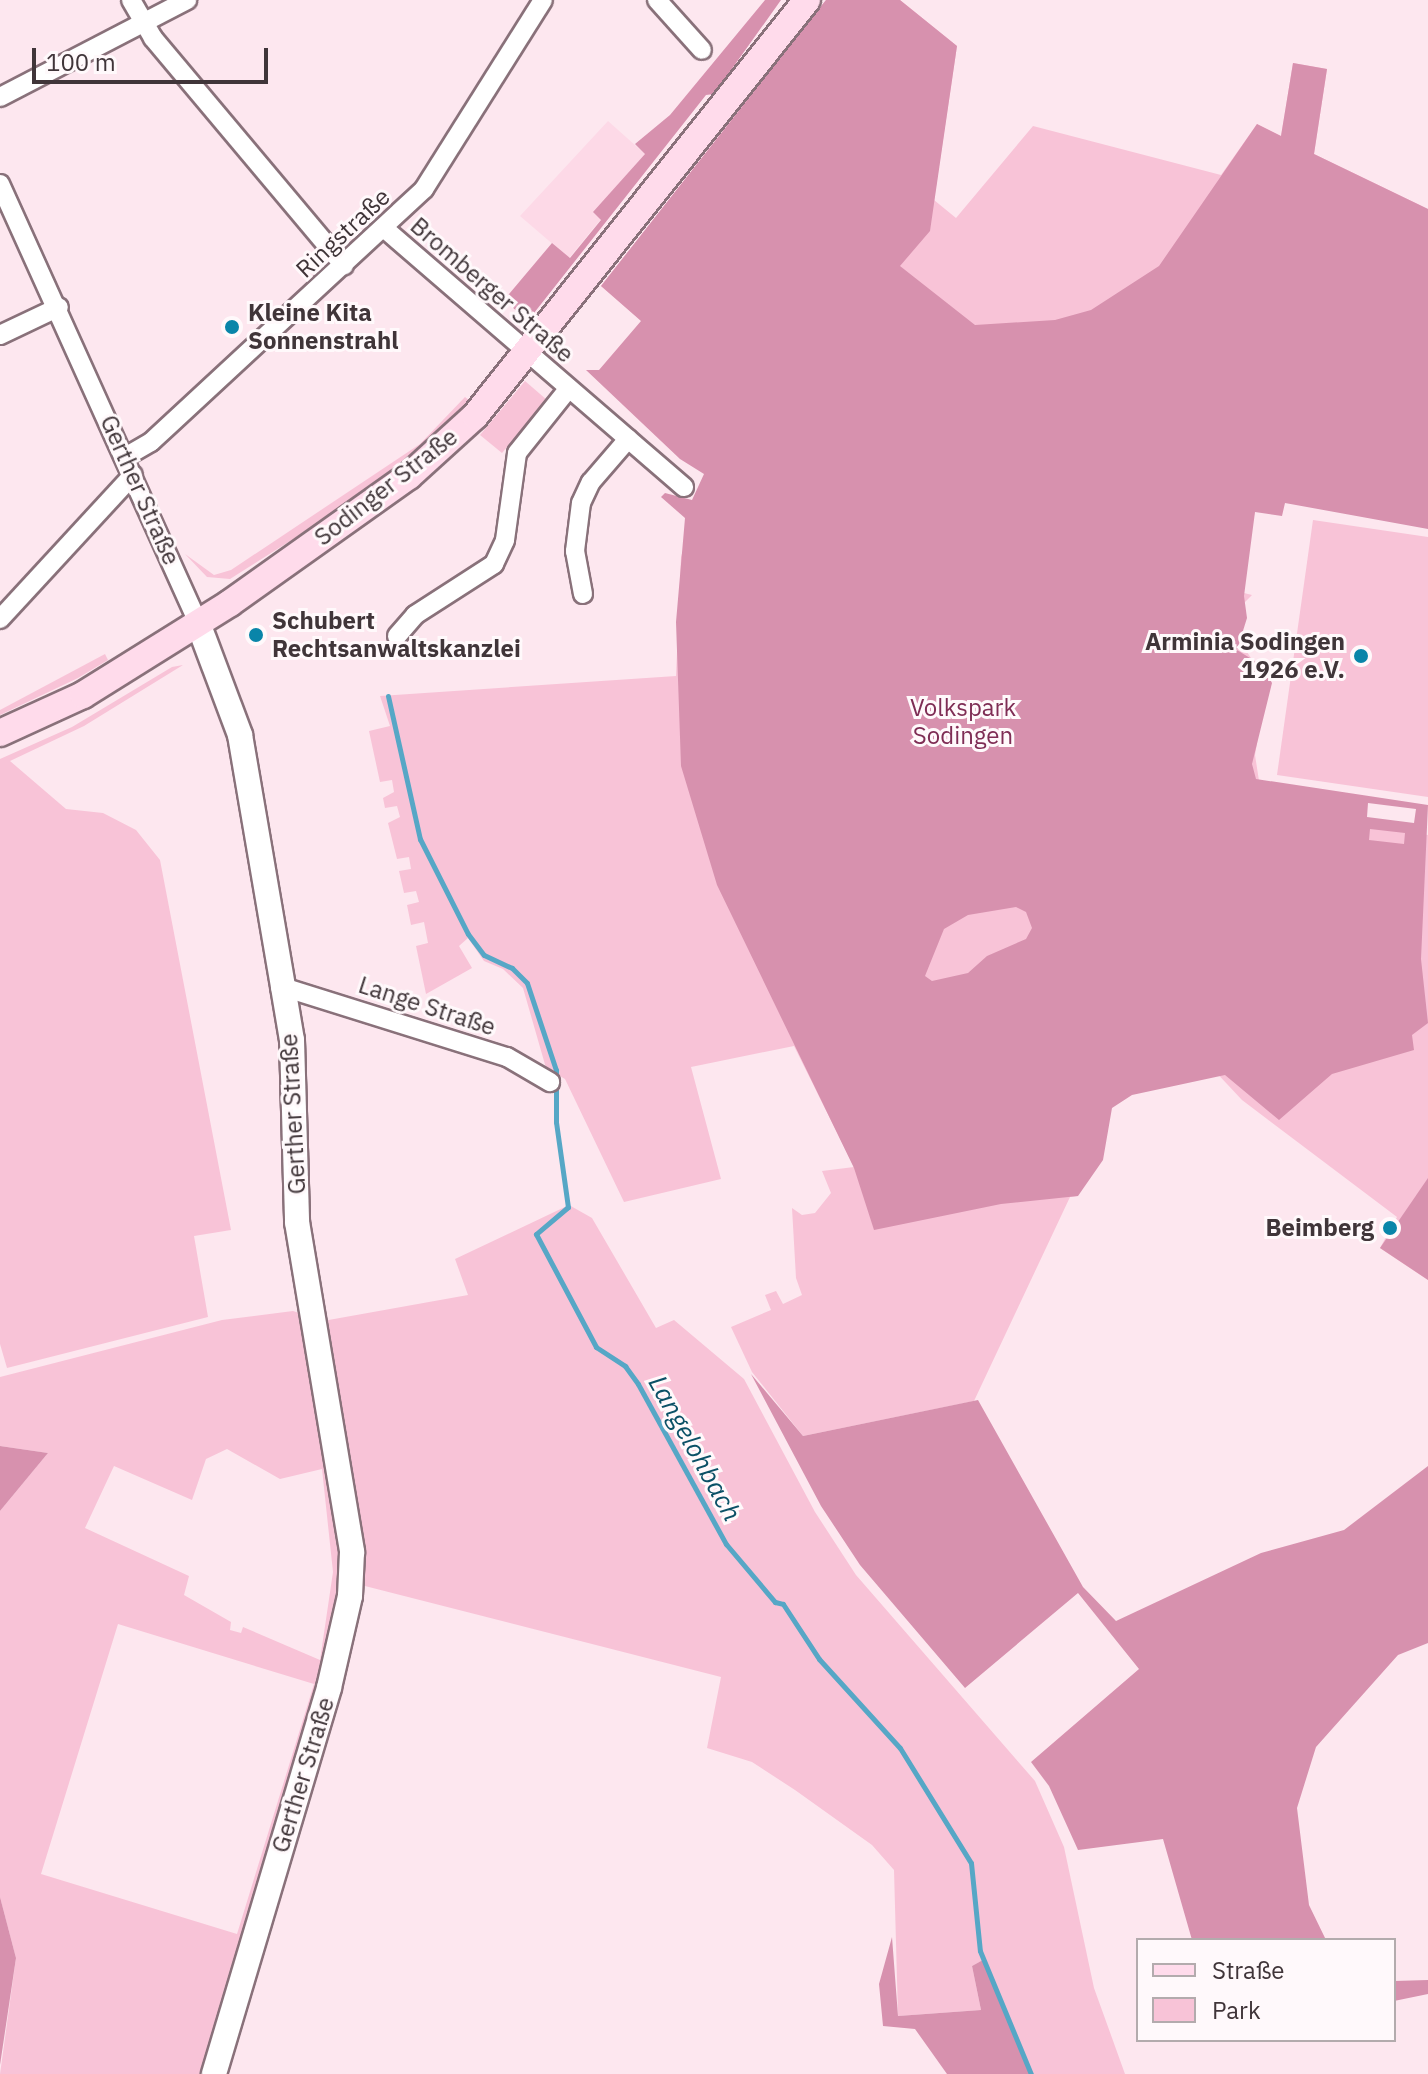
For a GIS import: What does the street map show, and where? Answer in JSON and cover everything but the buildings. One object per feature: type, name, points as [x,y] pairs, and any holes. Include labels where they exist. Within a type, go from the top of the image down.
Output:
[{"type":"main road","name":"Sodinger Straße","points":[[747,69],[789,0]]},
{"type":"main road","name":"Sodinger Straße","points":[[0,733],[83,695],[198,623],[409,476],[475,416],[747,69],[807,0]]},
{"type":"street","points":[[131,0],[144,23],[344,266]]},
{"type":"street","points":[[0,97],[187,0]]},
{"type":"street","name":"Ringstraße","points":[[125,457],[151,442],[385,229],[424,189],[458,141],[543,0]]},
{"type":"street","points":[[657,0],[702,50]]},
{"type":"street","name":"Gerther Straße","points":[[0,184],[59,307],[198,623],[240,735],[292,1040],[297,1222],[352,1552],[350,1596],[329,1688],[214,2074]]},
{"type":"street","name":"Bromberger Straße","points":[[385,229],[684,487]]},
{"type":"street","points":[[0,335],[59,307]]},
{"type":"street","name":"Bromberger Straße","points":[[397,636],[415,615],[494,564],[505,540],[517,453],[569,388]]},
{"type":"street","points":[[583,594],[575,551],[581,503],[591,482],[628,439]]},
{"type":"street","points":[[0,619],[133,475]]},
{"type":"street","name":"Lange Straße","points":[[283,987],[507,1057],[550,1082]]},
{"type":"shaded area","points":[[608,121],[645,154],[594,212],[601,219],[569,258],[520,216]]},
{"type":"green space","points":[[765,0],[781,0],[714,94],[706,95],[534,313],[520,314],[504,300],[552,243],[570,258],[601,220],[593,212],[645,154],[635,144],[670,115]]},
{"type":"green space","name":"Volkspark Sodingen","points":[[826,0],[900,0],[957,46],[934,200],[956,218],[1033,126],[1221,175],[1257,124],[1281,136],[1293,63],[1327,69],[1314,154],[1428,209],[1305,504],[1257,500],[1240,592],[1252,595],[1243,604],[1236,646],[1247,652],[1267,682],[1255,755],[1262,800],[1428,835],[1428,1280],[1380,1248],[1397,1217],[1242,1100],[1197,1052],[1080,1087],[1078,1196],[1070,1197],[974,1401],[803,1436],[752,1372],[731,1327],[771,1310],[765,1295],[776,1291],[783,1304],[802,1295],[796,1278],[792,1208],[802,1215],[815,1213],[831,1193],[822,1171],[854,1167],[794,1046],[691,1067],[721,1179],[624,1202],[565,1079],[546,1068],[523,988],[503,969],[484,961],[468,938],[459,946],[472,968],[426,994],[416,946],[428,943],[424,922],[411,925],[407,905],[419,902],[416,891],[404,893],[399,871],[411,869],[409,857],[397,859],[388,823],[400,817],[397,806],[385,808],[383,798],[394,792],[392,780],[380,782],[369,731],[390,726],[380,696],[676,676],[681,557],[705,473],[645,324],[601,286]]},
{"type":"green space","name":"Volkspark Sodingen","points":[[826,0],[900,0],[957,46],[930,231],[900,266],[975,325],[1055,320],[1091,310],[1159,266],[1257,124],[1281,136],[1293,63],[1327,69],[1314,154],[1428,209],[1428,529],[1285,503],[1282,516],[1255,512],[1244,596],[1247,618],[1237,650],[1263,666],[1272,683],[1252,764],[1256,779],[1428,805],[1421,959],[1428,1023],[1412,1035],[1414,1050],[1332,1074],[1279,1120],[1225,1075],[1132,1095],[1112,1108],[1103,1160],[1078,1196],[1001,1204],[874,1230],[854,1168],[717,885],[681,766],[676,622],[685,518],[661,497],[665,493],[692,500],[704,474],[680,459],[586,370],[599,370],[641,321],[601,286]],"holes":[[[1368,803],[1416,809],[1414,823],[1367,817]],[[1370,829],[1405,833],[1404,844],[1369,840]],[[1016,907],[1026,912],[1032,928],[1026,939],[987,956],[968,973],[932,981],[925,976],[944,929],[968,915]]]},
{"type":"green space","points":[[525,381],[547,400],[502,453],[480,435]]},
{"type":"green space","points":[[465,397],[470,401],[436,438],[374,488],[230,579],[207,577],[185,554],[214,575],[231,570],[420,444]]},
{"type":"green space","name":"Arminia Sodingen 1926 e.V.","points":[[1313,520],[1428,537],[1428,797],[1277,775]]},
{"type":"green space","points":[[105,654],[108,660],[78,678],[0,715],[0,710]]},
{"type":"green space","points":[[183,665],[84,726],[10,761],[66,809],[103,813],[136,830],[160,860],[231,1230],[194,1236],[208,1317],[7,1368],[0,1344],[0,759],[72,727],[172,667]]},
{"type":"green space","points":[[1428,1178],[1428,1280],[1380,1248]]},
{"type":"green space","points":[[569,1205],[592,1218],[656,1328],[674,1320],[744,1379],[815,1512],[856,1575],[1035,1781],[1064,1847],[1094,1988],[1125,2074],[1031,2074],[984,1960],[972,1966],[981,2010],[898,2016],[894,1870],[872,1845],[795,1790],[752,1762],[707,1748],[721,1677],[361,1585],[351,1654],[227,2074],[0,2074],[16,1958],[0,1897],[0,1511],[48,1453],[0,1446],[0,1377],[222,1320],[293,1311],[323,1321],[468,1295],[455,1259]],"holes":[[[227,1449],[280,1479],[322,1469],[333,1572],[320,1660],[243,1627],[241,1633],[230,1630],[231,1622],[184,1595],[189,1576],[85,1528],[114,1466],[192,1500],[206,1459]],[[118,1624],[314,1684],[237,1934],[41,1874]]]},
{"type":"green space","points":[[751,1374],[803,1436],[978,1400],[1083,1587],[1116,1621],[1261,1553],[1344,1530],[1428,1466],[1428,1643],[1398,1655],[1316,1747],[1297,1808],[1309,1905],[1325,1938],[1191,1938],[1163,1839],[1078,1850],[1049,1786],[1031,1762],[1139,1669],[1078,1593],[965,1688],[860,1565],[821,1506]]},
{"type":"green space","points":[[0,1446],[48,1453],[0,1511]]},
{"type":"green space","points":[[0,1897],[16,1958],[0,2065]]},
{"type":"green space","points":[[892,1937],[898,2016],[981,2010],[972,1966],[983,1960],[1030,2074],[947,2074],[915,2029],[883,2026],[879,1984]]},
{"type":"green space","points":[[1428,1980],[1428,1994],[1396,2001],[1396,1981]]},
{"type":"waterway","name":"Langelohbach","points":[[388,696],[420,839],[468,934],[484,955],[512,968],[527,983],[556,1070],[556,1122],[568,1207],[536,1234],[596,1347],[625,1366],[638,1384],[726,1544],[775,1602],[783,1604],[819,1659],[900,1748],[971,1863],[980,1951],[1031,2074]]},
{"type":"place","name":"Kleine Kita Sonnenstrahl","points":[[232,327]]},
{"type":"place","name":"Schubert Rechtsanwaltskanzlei","points":[[256,635]]},
{"type":"place","name":"Arminia Sodingen 1926 e.V.","points":[[1361,656]]},
{"type":"place","name":"Beimberg","points":[[1390,1228]]}]
